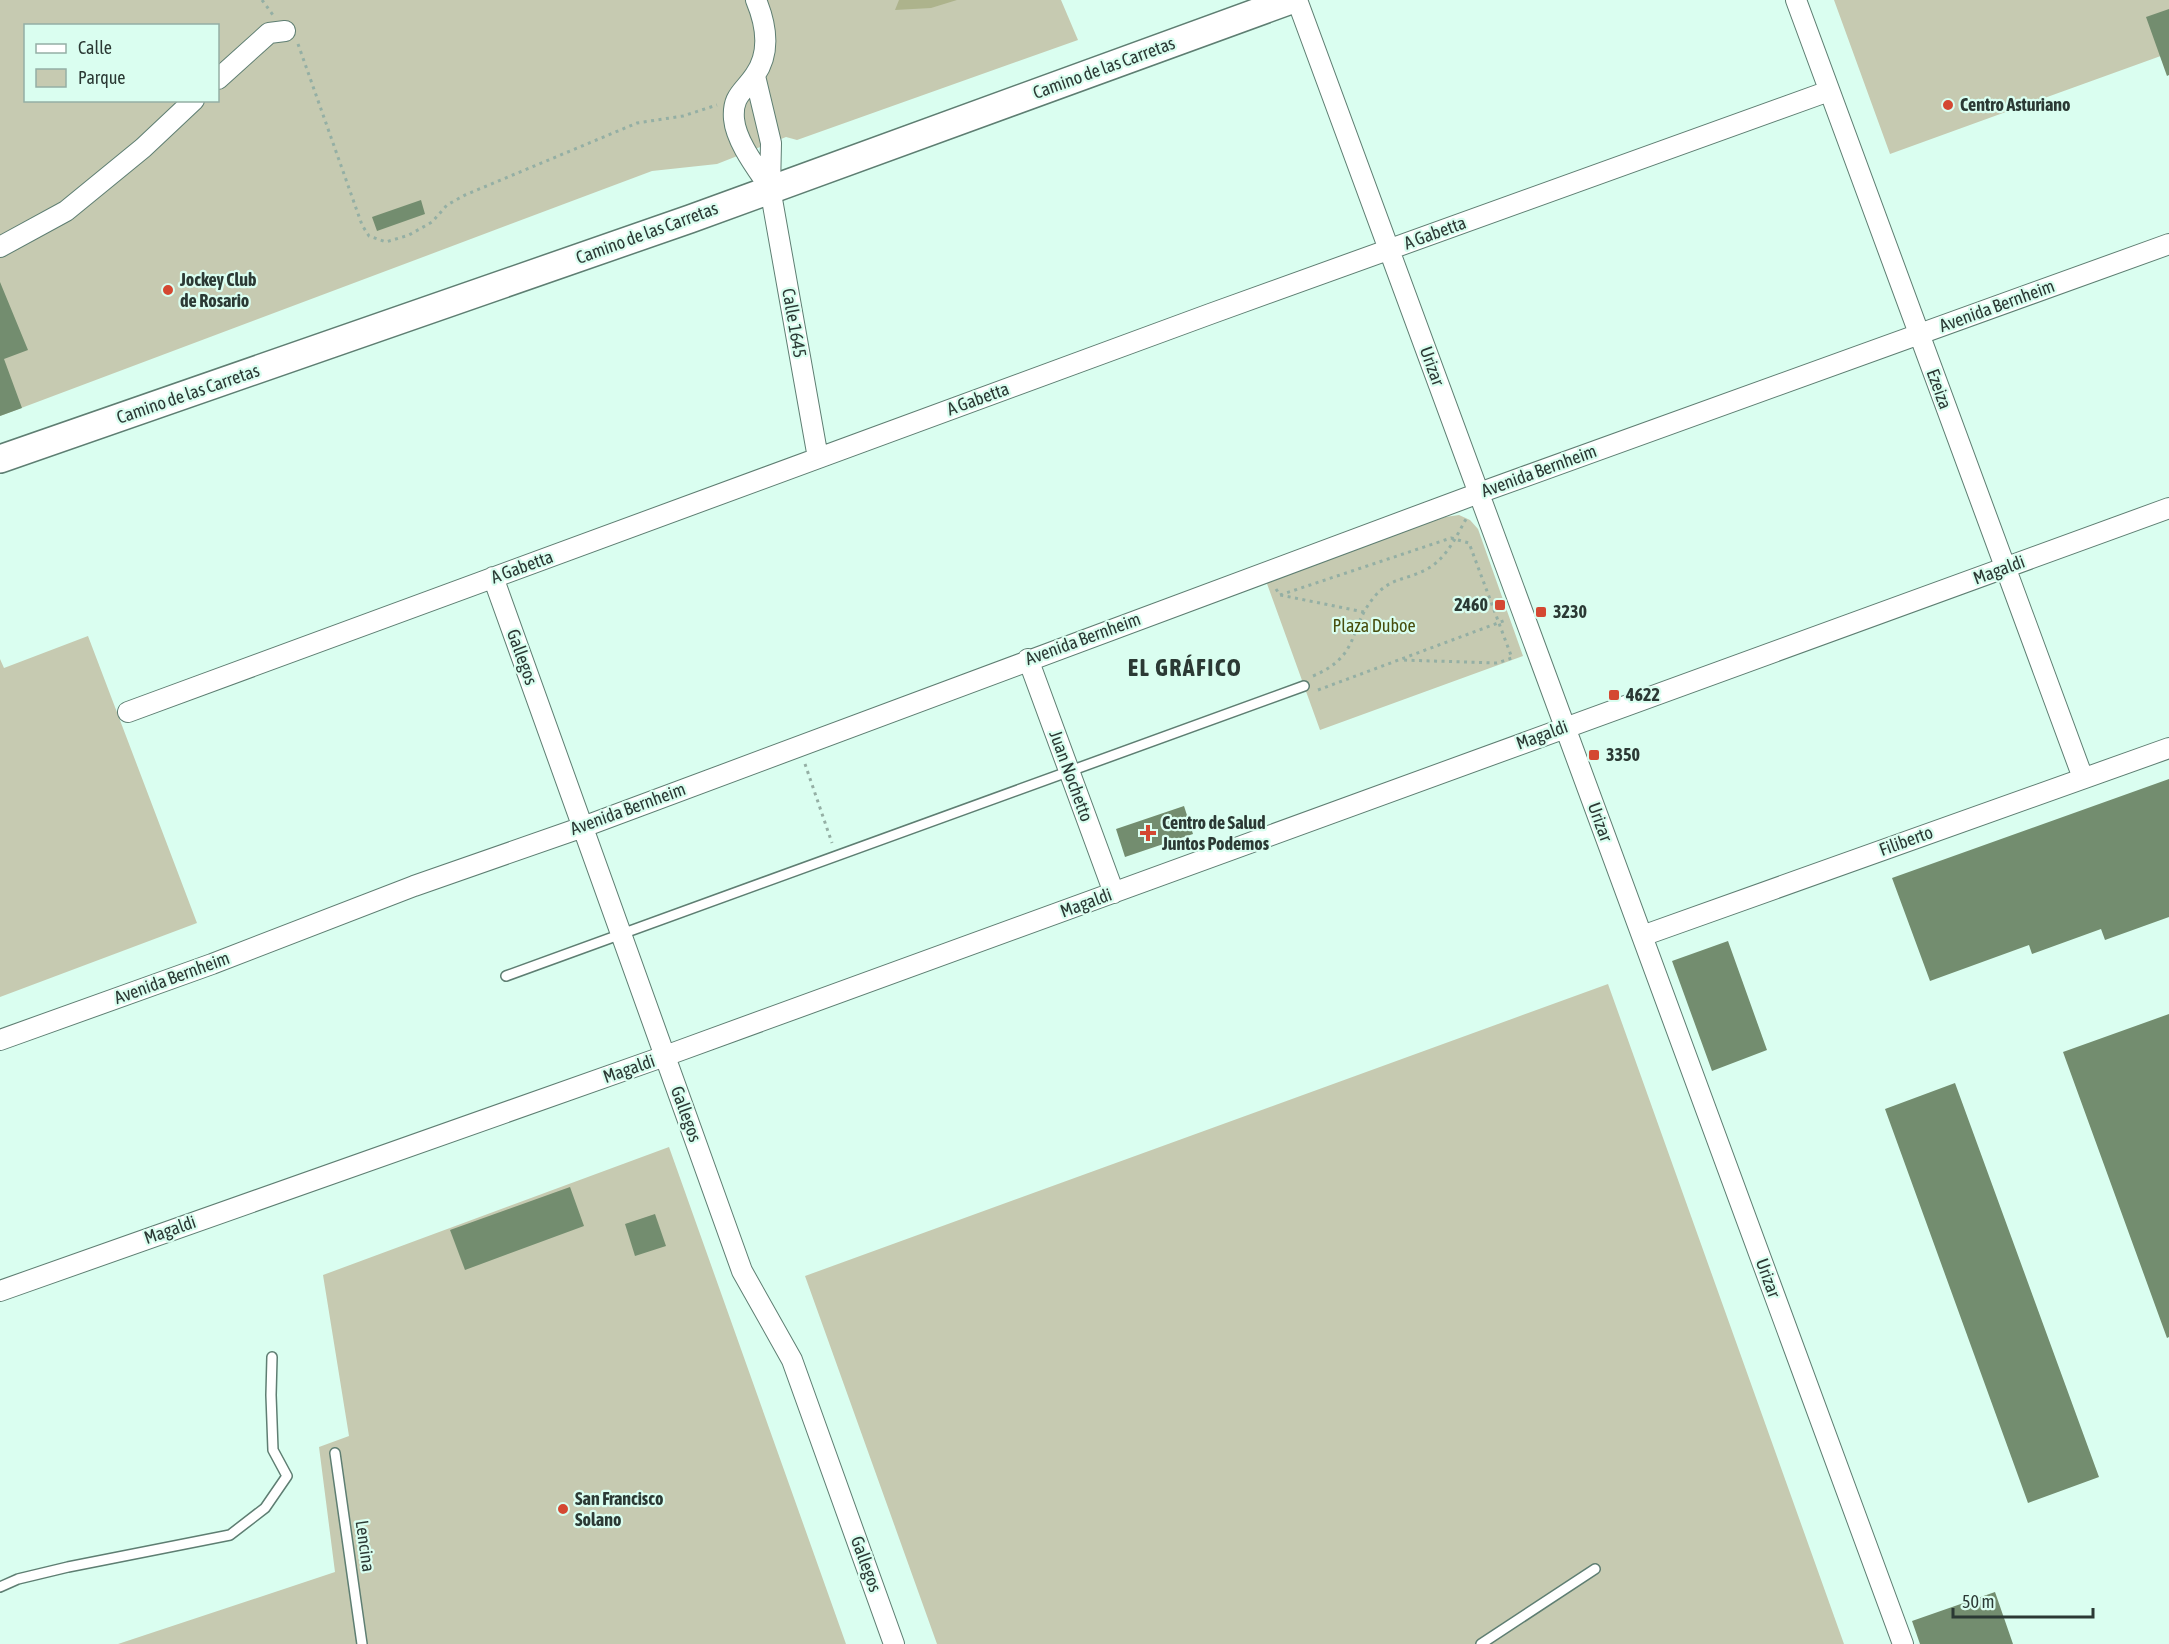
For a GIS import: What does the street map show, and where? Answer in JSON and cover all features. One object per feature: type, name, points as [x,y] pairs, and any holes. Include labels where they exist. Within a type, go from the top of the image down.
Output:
[{"type":"street","points":[[756,0],[766,36],[763,61],[755,76],[736,99],[734,120],[746,152],[770,188]]},
{"type":"street","name":"Camino de las Carretas","points":[[0,459],[690,219],[1290,0]]},
{"type":"street","name":"Urizar","points":[[1297,0],[1903,1644]]},
{"type":"street","name":"Ezeiza","points":[[1796,0],[2083,778]]},
{"type":"street","points":[[219,78],[269,33],[285,31]]},
{"type":"street","points":[[755,76],[771,143],[770,188]]},
{"type":"street","name":"A Gabetta","points":[[128,712],[1389,249],[1829,91]]},
{"type":"street","points":[[0,247],[66,211],[143,148],[192,102]]},
{"type":"street","name":"Calle 1645","points":[[770,188],[818,458]]},
{"type":"street","name":"Avenida Bernheim","points":[[0,1040],[212,964],[414,886],[583,827],[1028,659],[1479,493],[2169,244]]},
{"type":"street","name":"Magaldi","points":[[0,1291],[665,1056],[2169,508]]},
{"type":"street","name":"Gallegos","points":[[494,577],[742,1271],[792,1360],[894,1644]]},
{"type":"street","name":"Juan Nochetto","points":[[1028,659],[1114,893]]},
{"type":"street","name":"Filiberto","points":[[1642,936],[2169,748]]},
{"type":"lane","points":[[506,976],[1304,686]]},
{"type":"lane","points":[[0,1587],[18,1579],[68,1567],[230,1535],[264,1508],[287,1476],[273,1450],[270,1395],[272,1357]]},
{"type":"lane","name":"Lencina","points":[[335,1453],[362,1644]]},
{"type":"lane","points":[[1481,1644],[1595,1569]]},
{"type":"path","points":[[285,31],[297,40],[362,225],[369,236],[386,242],[409,235],[432,222],[447,205],[465,195],[637,123],[683,116],[736,99]]},
{"type":"path","points":[[1479,493],[1451,546],[1428,569],[1391,582],[1376,595],[1364,612],[1347,653],[1328,670],[1312,677],[1304,686],[1315,691],[1524,613]]},
{"type":"path","points":[[1364,612],[1280,596],[1451,538],[1469,543],[1512,658],[1497,663],[1397,660]]},
{"type":"path","points":[[798,746],[837,856]]},
{"type":"green space","name":"Jockey Club de Rosario","points":[[0,0],[1061,0],[1078,40],[797,140],[786,137],[717,164],[652,171],[0,416]]},
{"type":"green space","points":[[899,0],[957,0],[931,8],[895,10]]},
{"type":"green space","name":"Centro Asturiano","points":[[1834,0],[2169,0],[2169,53],[1890,154]]},
{"type":"green space","name":"Plaza Duboe","points":[[1459,515],[1470,520],[1478,529],[1523,656],[1320,730],[1266,581],[1445,517]]},
{"type":"green space","points":[[88,636],[197,923],[0,997],[0,659],[4,668]]},
{"type":"green space","points":[[1608,984],[1844,1644],[937,1644],[805,1276]]},
{"type":"green space","name":"San Francisco Solano","points":[[669,1147],[846,1644],[118,1644],[335,1572],[319,1447],[349,1436],[323,1275]]},
{"type":"building","points":[[2169,9],[2169,75],[2167,76],[2146,17]]},
{"type":"building","points":[[421,200],[425,214],[377,231],[372,217]]},
{"type":"building","points":[[0,282],[28,350],[4,359],[22,408],[0,416]]},
{"type":"building","points":[[2169,779],[2169,917],[2105,940],[2101,929],[2032,954],[2029,945],[1930,981],[1892,878]]},
{"type":"building","points":[[1184,806],[1193,834],[1125,857],[1116,829]]},
{"type":"building","points":[[1728,941],[1767,1050],[1712,1071],[1672,961]]},
{"type":"building","points":[[2169,1014],[2169,1337],[2167,1338],[2063,1052]]},
{"type":"building","points":[[1955,1083],[2099,1477],[2028,1503],[1885,1109]]},
{"type":"building","points":[[570,1187],[584,1226],[465,1270],[450,1230]]},
{"type":"building","points":[[655,1214],[666,1246],[635,1256],[625,1224]]},
{"type":"building","points":[[1995,1592],[2013,1644],[1920,1644],[1912,1621]]},
{"type":"place","name":"Centro Asturiano","points":[[1948,105]]},
{"type":"place","name":"Jockey Club de Rosario","points":[[168,290]]},
{"type":"place","name":"2460","points":[[1500,605]]},
{"type":"place","name":"3230","points":[[1541,612]]},
{"type":"place","name":"4622","points":[[1614,695]]},
{"type":"place","name":"3350","points":[[1594,755]]},
{"type":"place","name":"Centro de Salud Juntos Podemos","points":[[1148,833]]},
{"type":"place","name":"San Francisco Solano","points":[[563,1509]]},
{"type":"district","name":"EL GRÁFICO","points":[[1185,668]]}]
